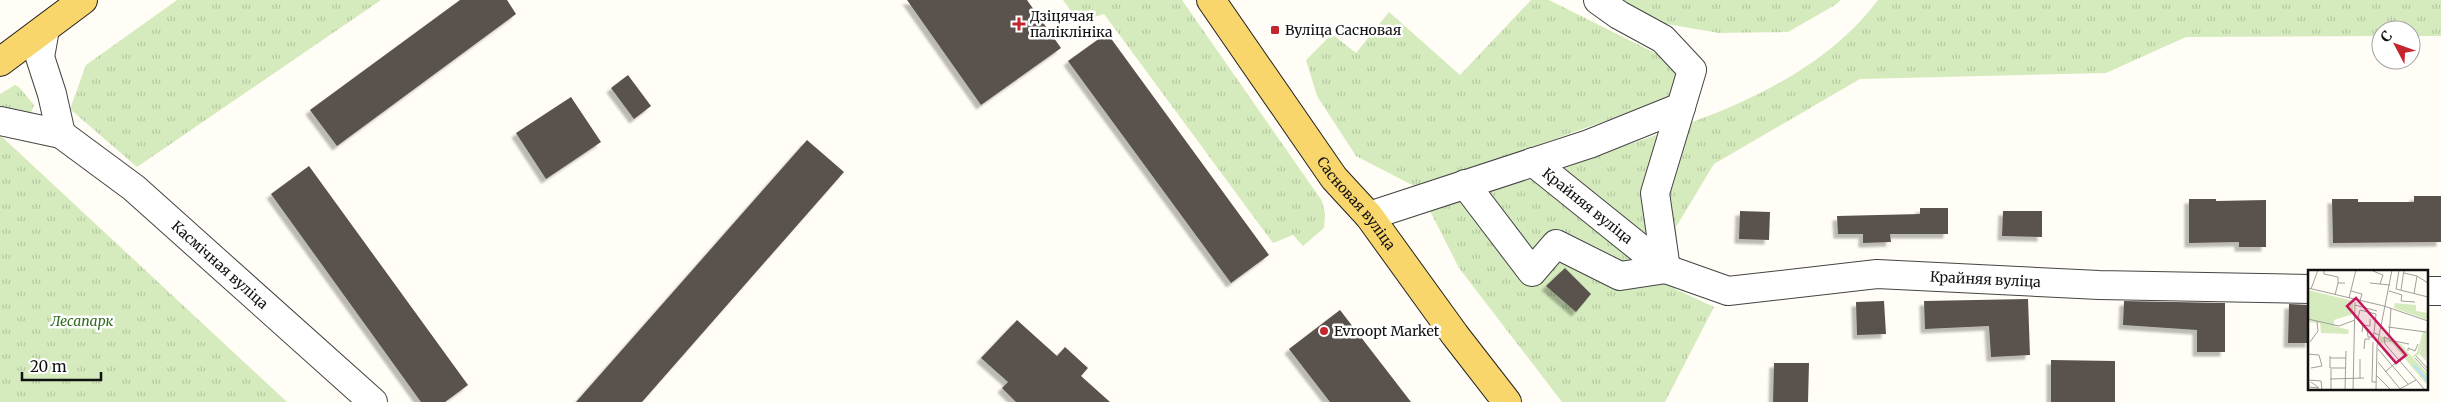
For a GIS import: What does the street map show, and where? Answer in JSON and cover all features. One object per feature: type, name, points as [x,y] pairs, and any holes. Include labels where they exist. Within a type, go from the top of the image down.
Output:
[{"type":"main road","points":[[0,62],[83,0]]},
{"type":"main road","name":"Сасновая вуліца","points":[[1211,0],[1334,178],[1369,216],[1455,335],[1507,402]]},
{"type":"street","points":[[1598,0],[1619,15],[1663,39],[1692,70],[1655,193],[1666,269]]},
{"type":"street","points":[[45,29],[40,57],[52,94],[61,134]]},
{"type":"street","points":[[1369,216],[1589,144],[1681,107]]},
{"type":"street","name":"Касмічная вуліца","points":[[0,121],[61,134],[134,188],[374,402]]},
{"type":"street","name":"Крайняя вуліца","points":[[1533,162],[1666,269],[1728,292],[1877,274],[2099,285],[2308,289]]},
{"type":"street","name":"Крайняя вуліца","points":[[1465,184],[1532,272],[1556,244],[1620,276],[1666,269]]},
{"type":"street","points":[[2428,291],[2441,291]]},
{"type":"green space","points":[[177,0],[381,0],[137,167],[70,109],[86,65]]},
{"type":"green space","points":[[1063,0],[1182,0],[1322,201],[1325,214],[1324,228],[1303,246],[1293,235],[1273,243],[1104,14],[1079,22]]},
{"type":"green space","points":[[1531,0],[1549,0],[1661,56],[1678,69],[1669,98],[1418,188],[1356,156],[1317,96],[1306,60],[1332,34],[1356,53],[1389,12],[1460,75]]},
{"type":"green space","points":[[1623,0],[1841,0],[1788,32],[1719,33],[1661,23]]},
{"type":"green space","points":[[1878,0],[2441,0],[2441,36],[2421,36],[2421,20],[2371,20],[2371,36],[2186,37],[2106,73],[1860,79],[1714,164],[1676,227],[1679,259],[1675,289],[1714,307],[1665,402],[1562,402],[1459,268],[1430,211],[1718,112],[1754,96],[1789,77],[1822,55],[1852,30]]},
{"type":"green space","points":[[15,85],[19,87],[34,105],[30,115],[0,111],[0,94]]},
{"type":"green space","name":"Лесапарк","points":[[0,135],[287,402],[0,402]]},
{"type":"building","points":[[460,0],[507,0],[516,14],[337,146],[310,110]]},
{"type":"building","points":[[907,0],[1027,0],[1061,48],[981,105]]},
{"type":"building","points":[[1107,33],[1269,255],[1231,283],[1068,61]]},
{"type":"building","points":[[628,75],[651,106],[634,119],[611,88]]},
{"type":"building","points":[[571,97],[601,142],[546,179],[516,133]]},
{"type":"building","points":[[807,140],[844,172],[642,402],[576,402]]},
{"type":"building","points":[[309,166],[468,385],[445,402],[421,402],[271,194]]},
{"type":"building","points":[[2414,196],[2441,196],[2441,242],[2333,243],[2332,199],[2358,199],[2358,202],[2414,202]]},
{"type":"building","points":[[2189,199],[2216,199],[2216,201],[2266,200],[2266,247],[2239,247],[2239,242],[2189,243]]},
{"type":"building","points":[[1920,208],[1948,208],[1948,234],[1890,234],[1891,242],[1863,243],[1863,234],[1838,234],[1837,216],[1920,214]]},
{"type":"building","points":[[1740,211],[1770,212],[1769,240],[1739,239]]},
{"type":"building","points":[[2003,211],[2042,211],[2042,237],[2002,236]]},
{"type":"building","points":[[1565,268],[1591,294],[1576,312],[1546,286]]},
{"type":"building","points":[[2028,299],[2030,355],[1991,357],[1989,326],[1925,329],[1924,301]]},
{"type":"building","points":[[1884,301],[1886,334],[1857,335],[1856,302]]},
{"type":"building","points":[[2124,301],[2225,303],[2225,352],[2197,352],[2197,330],[2123,325]]},
{"type":"building","points":[[2289,304],[2308,305],[2308,343],[2288,343]]},
{"type":"building","points":[[1340,310],[1411,402],[1330,402],[1289,349]]},
{"type":"building","points":[[1017,320],[1057,356],[1065,347],[1088,368],[1081,376],[1110,402],[1016,402],[1002,388],[1008,382],[981,358]]},
{"type":"building","points":[[2051,360],[2115,361],[2115,402],[2051,402]]},
{"type":"building","points":[[1774,363],[1809,363],[1808,402],[1773,402]]},
{"type":"place","name":"Дзіцячая паліклініка","points":[[1019,24]]},
{"type":"place","name":"Вуліца Сасновая","points":[[1275,30]]},
{"type":"place","name":"Evroopt Market","points":[[1324,331]]}]
